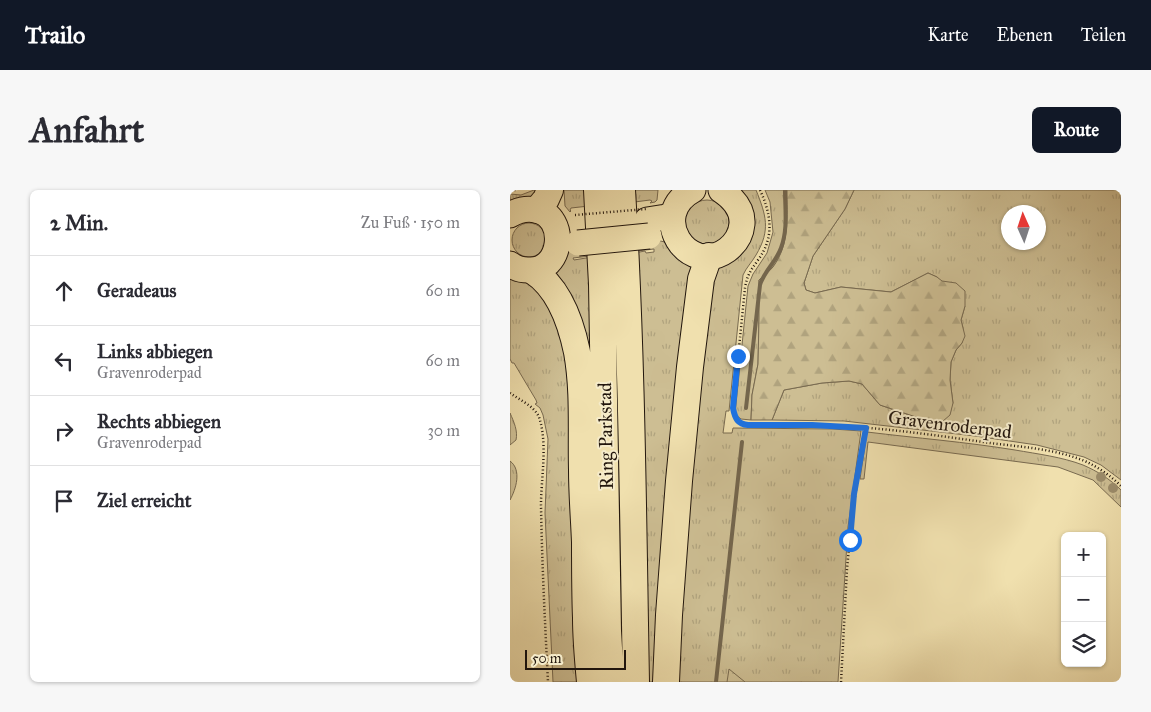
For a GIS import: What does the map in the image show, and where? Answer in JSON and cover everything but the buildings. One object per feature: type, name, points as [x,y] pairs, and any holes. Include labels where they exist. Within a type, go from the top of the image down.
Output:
[{"type":"highway","name":"Ring Parkstad","points":[[597,190],[602,284],[608,632],[611,682]]},
{"type":"highway","name":"Ring Parkstad","points":[[622,190],[631,381],[636,682]]},
{"type":"highway","points":[[666,682],[679,481],[690,367],[701,279],[709,256]]},
{"type":"highway","points":[[522,268],[541,276],[558,298],[571,329],[577,353],[581,402],[586,617],[590,682]]},
{"type":"main road","points":[[693,190],[686,194],[676,207],[674,226],[684,248],[695,255],[709,256],[729,249],[734,244],[741,230],[742,223],[739,209],[726,192]]},
{"type":"main road","points":[[510,215],[529,209],[561,223],[647,222],[659,235],[674,226]]},
{"type":"main road","points":[[522,268],[544,266],[548,263],[555,254],[561,223]]},
{"type":"path","points":[[511,190],[518,190]]},
{"type":"path","name":"Gravenroderpad","points":[[760,190],[766,204],[770,223],[769,235],[762,255],[749,273],[745,288],[733,408],[736,420],[748,425],[812,425],[866,428],[949,437],[1057,453],[1088,462],[1121,486]]},
{"type":"path","points":[[561,223],[647,222]]},
{"type":"path","points":[[510,393],[533,408],[538,415],[543,437],[541,503],[548,682]]},
{"type":"path","points":[[841,682],[851,524],[854,494],[866,428]]},
{"type":"green space","points":[[534,190],[544,190],[540,195],[510,203],[510,194],[521,195]]},
{"type":"green space","points":[[564,190],[588,190],[589,206],[571,208],[570,212],[565,206]]},
{"type":"green space","points":[[626,190],[658,190],[657,200],[650,203],[652,201],[650,200],[627,203]]},
{"type":"green space","points":[[739,190],[756,190],[764,215],[765,230],[761,246],[743,275],[729,411],[726,411],[723,433],[732,433],[733,428],[861,431],[848,527],[838,682],[671,682],[706,279],[736,250]]},
{"type":"green space","points":[[765,190],[787,190],[787,220],[785,239],[778,258],[771,269],[759,280],[758,364],[752,395],[751,420],[741,419],[735,414],[748,286],[753,274],[767,253],[773,232],[770,202]]},
{"type":"green space","points":[[787,190],[854,190],[845,209],[813,256],[804,283],[806,290],[815,293],[841,287],[891,292],[928,273],[942,281],[956,283],[965,291],[965,306],[961,320],[965,336],[951,362],[950,380],[953,403],[950,415],[940,425],[880,405],[862,384],[849,381],[822,383],[784,390],[772,420],[751,420],[752,395],[758,364],[759,280],[773,267],[782,249],[787,220]]},
{"type":"green space","points":[[854,190],[1121,190],[1121,480],[1101,465],[1084,457],[1037,445],[844,421],[772,420],[784,390],[822,383],[849,381],[862,384],[880,405],[939,425],[953,403],[950,380],[951,362],[956,350],[962,343],[963,328],[961,320],[965,306],[937,277],[928,273],[891,292],[841,287],[815,293],[806,290],[804,283],[813,256],[845,209]]},
{"type":"green space","points":[[703,200],[711,200],[723,206],[729,222],[723,238],[711,244],[703,244],[691,238],[685,226],[685,218],[691,206]]},
{"type":"green space","points":[[529,223],[536,224],[541,228],[545,233],[545,247],[541,252],[536,256],[529,257],[522,256],[517,252],[513,247],[512,240],[513,233],[517,228],[522,224]]},
{"type":"green space","points":[[657,240],[668,243],[692,260],[662,682],[647,682],[634,253],[654,252],[654,249],[620,253],[631,682],[618,682],[607,254],[573,258],[574,260],[592,257],[600,372],[586,397],[552,267],[571,249]]},
{"type":"green space","points":[[510,271],[534,279],[572,354],[585,682],[553,682],[545,513],[548,439],[540,408],[535,404],[537,403],[536,400],[510,359]]},
{"type":"green space","points":[[510,413],[515,426],[516,440],[510,445]]},
{"type":"green space","points":[[867,432],[997,447],[1075,462],[1098,473],[1121,490],[1121,507],[1093,480],[1058,467],[868,442],[864,479],[860,479]]},
{"type":"green space","points":[[510,461],[516,469],[517,480],[510,500]]},
{"type":"green space","points":[[729,669],[745,682],[727,682]]},
{"type":"waterway","points":[[746,408],[760,285],[764,275],[779,253],[785,234],[785,190]]},
{"type":"waterway","points":[[716,682],[742,442]]},
{"type":"route","points":[[738,356],[733,408],[734,416],[740,423],[744,425],[812,425],[866,428],[854,494],[850,540]]}]
